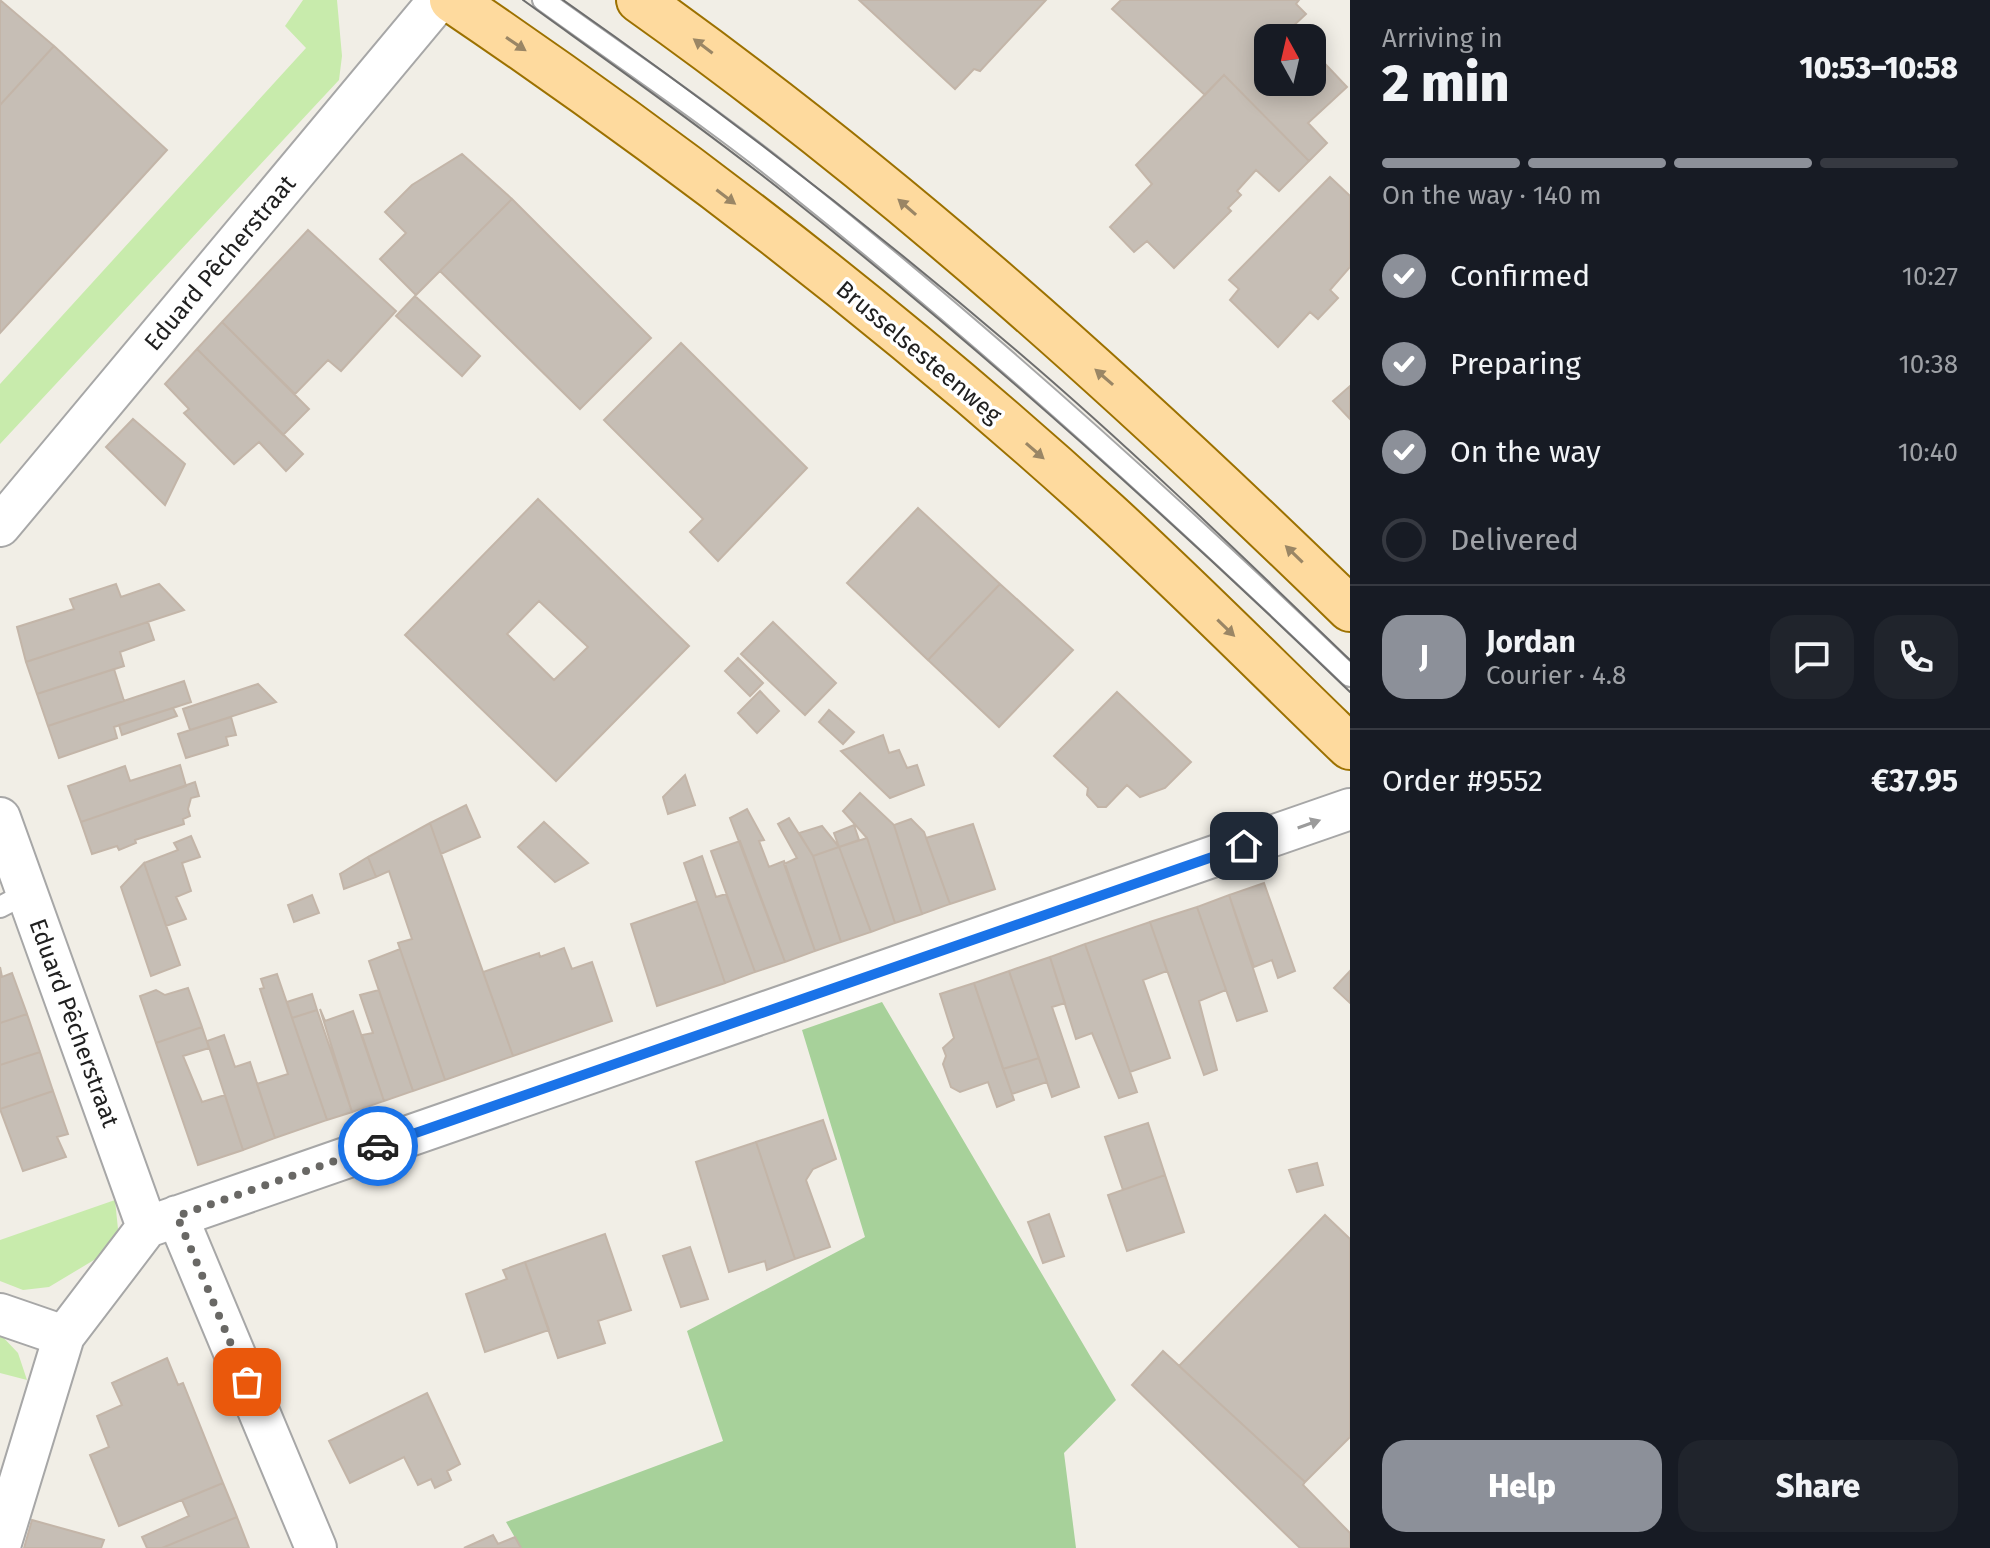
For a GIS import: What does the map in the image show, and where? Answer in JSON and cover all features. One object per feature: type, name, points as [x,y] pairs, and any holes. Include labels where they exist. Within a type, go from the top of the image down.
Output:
[{"type":"main road","name":"Brusselsesteenweg","points":[[452,0],[558,72],[773,232],[961,386],[1107,514],[1350,747]]},
{"type":"main road","points":[[639,0],[835,146],[967,258],[1173,436],[1350,609]]},
{"type":"street","name":"Eduard Pêcherstraat","points":[[0,526],[439,0]]},
{"type":"street","points":[[0,1546],[64,1336],[162,1222],[1350,809]]},
{"type":"street","name":"Eduard Pêcherstraat","points":[[0,818],[14,900],[316,1548]]},
{"type":"street","points":[[0,1314],[64,1336]]},
{"type":"lane","points":[[543,0],[800,188],[1011,362],[1184,516],[1350,676]]},
{"type":"green space","points":[[303,0],[337,0],[342,56],[339,80],[0,444],[0,384],[306,48],[285,26]]},
{"type":"green space","points":[[882,1002],[1116,1400],[1064,1453],[1076,1548],[521,1548],[506,1522],[723,1441],[687,1331],[865,1237],[802,1030]]},
{"type":"green space","points":[[115,1200],[118,1229],[104,1254],[49,1287],[23,1290],[0,1281],[0,1240]]},
{"type":"green space","points":[[0,1334],[18,1353],[27,1380],[0,1373]]},
{"type":"building","points":[[0,0],[54,46],[0,105]]},
{"type":"building","points":[[859,0],[1046,0],[980,71],[974,69],[955,89]]},
{"type":"building","points":[[1121,0],[1299,0],[1296,4],[1306,14],[1295,24],[1254,24],[1254,96],[1326,96],[1326,65],[1347,87],[1308,123],[1327,143],[1309,161],[1224,75],[1205,95],[1112,9]]},
{"type":"building","points":[[54,46],[167,150],[0,333],[0,105]]},
{"type":"building","points":[[1224,75],[1309,161],[1279,191],[1256,170],[1237,191],[1241,195],[1228,208],[1231,211],[1174,268],[1147,241],[1134,252],[1110,227],[1152,184],[1136,165]]},
{"type":"building","points":[[462,154],[512,199],[416,295],[380,259],[406,233],[385,212],[412,185]]},
{"type":"building","points":[[1330,177],[1350,196],[1350,267],[1330,290],[1338,298],[1318,319],[1310,312],[1278,347],[1230,300],[1239,289],[1229,280]]},
{"type":"building","points":[[512,199],[651,338],[580,409],[440,271]]},
{"type":"building","points":[[308,230],[396,311],[341,371],[328,360],[295,394],[222,322]]},
{"type":"building","points":[[415,296],[480,356],[462,376],[396,316]]},
{"type":"building","points":[[222,322],[309,409],[283,435],[197,349]]},
{"type":"building","points":[[681,343],[807,468],[718,561],[690,532],[703,519],[604,420]]},
{"type":"building","points":[[197,349],[303,454],[286,471],[259,442],[234,464],[184,413],[189,409],[165,384]]},
{"type":"building","points":[[1350,386],[1350,419],[1333,401]]},
{"type":"building","points":[[133,419],[185,464],[165,505],[106,447]]},
{"type":"building","points":[[538,499],[689,646],[556,781],[405,635]],"holes":[[[539,601],[588,647],[554,680],[507,634]]]},
{"type":"building","points":[[918,508],[1000,584],[928,660],[847,583]]},
{"type":"building","points":[[116,584],[121,597],[159,584],[184,610],[26,662],[17,627],[74,609],[70,599]]},
{"type":"building","points":[[1000,584],[1073,650],[999,727],[928,660]]},
{"type":"building","points":[[148,622],[154,640],[120,652],[124,666],[37,694],[26,662]]},
{"type":"building","points":[[773,622],[836,683],[805,715],[741,654]]},
{"type":"building","points":[[738,658],[763,683],[750,696],[725,671]]},
{"type":"building","points":[[114,669],[124,701],[48,726],[37,694]]},
{"type":"building","points":[[184,681],[191,702],[114,727],[117,738],[59,758],[48,726]]},
{"type":"building","points":[[258,684],[276,702],[190,730],[183,709]]},
{"type":"building","points":[[760,691],[779,711],[757,733],[738,713]]},
{"type":"building","points":[[1117,692],[1191,762],[1165,788],[1140,797],[1127,785],[1106,807],[1098,807],[1087,795],[1088,788],[1054,756]]},
{"type":"building","points":[[173,708],[177,716],[122,735],[119,725]]},
{"type":"building","points":[[829,710],[854,732],[843,744],[819,722]]},
{"type":"building","points":[[231,717],[236,735],[226,737],[228,745],[186,758],[178,734]]},
{"type":"building","points":[[883,735],[889,753],[899,750],[907,768],[917,765],[924,785],[890,798],[841,751]]},
{"type":"building","points":[[180,765],[186,786],[81,822],[68,786],[125,766],[130,781]]},
{"type":"building","points":[[685,775],[695,805],[668,814],[663,797]]},
{"type":"building","points":[[195,782],[199,796],[191,798],[190,816],[183,819],[184,824],[135,840],[136,843],[119,850],[117,846],[92,854],[81,822]]},
{"type":"building","points":[[860,793],[894,825],[922,914],[895,923],[867,838],[843,811]]},
{"type":"building","points":[[466,805],[480,837],[441,854],[430,823]]},
{"type":"building","points":[[747,809],[764,840],[759,841],[769,867],[784,861],[815,951],[785,962],[730,818]]},
{"type":"building","points":[[789,818],[813,856],[841,942],[815,951],[784,864],[797,858],[778,824]]},
{"type":"building","points":[[911,819],[924,832],[950,904],[922,914],[894,825]]},
{"type":"building","points":[[544,822],[588,863],[555,882],[518,847]]},
{"type":"building","points":[[430,823],[513,1056],[445,1080],[398,943],[412,939],[389,871],[376,877],[368,857]]},
{"type":"building","points":[[973,824],[995,889],[950,904],[926,838]]},
{"type":"building","points":[[854,825],[859,840],[839,847],[834,833]]},
{"type":"building","points":[[822,826],[839,847],[813,856],[799,833]]},
{"type":"building","points":[[191,836],[200,857],[182,863],[191,891],[176,897],[186,919],[166,926],[144,863],[178,850],[174,843]]},
{"type":"building","points":[[867,838],[895,923],[871,932],[839,847]]},
{"type":"building","points":[[740,841],[785,962],[755,972],[711,851]]},
{"type":"building","points":[[839,847],[871,932],[841,942],[813,856]]},
{"type":"building","points":[[702,856],[716,897],[726,894],[755,972],[725,983],[684,863]]},
{"type":"building","points":[[368,857],[376,877],[344,889],[340,874]]},
{"type":"building","points":[[144,863],[180,965],[151,976],[121,887]]},
{"type":"building","points":[[1264,883],[1295,971],[1278,978],[1272,960],[1254,967],[1229,895]]},
{"type":"building","points":[[312,895],[319,913],[294,922],[288,905]]},
{"type":"building","points":[[1229,895],[1267,1011],[1237,1021],[1197,907]]},
{"type":"building","points":[[697,901],[725,983],[657,1006],[631,924]]},
{"type":"building","points":[[1197,907],[1226,990],[1199,1001],[1217,1070],[1204,1075],[1150,922]]},
{"type":"building","points":[[1150,922],[1167,971],[1143,980],[1170,1058],[1130,1072],[1085,944]]},
{"type":"building","points":[[1085,944],[1137,1092],[1119,1098],[1092,1033],[1076,1039],[1050,957]]},
{"type":"building","points":[[564,948],[572,969],[592,962],[612,1021],[513,1056],[483,972]]},
{"type":"building","points":[[400,949],[445,1080],[413,1091],[369,961]]},
{"type":"building","points":[[1050,957],[1065,1003],[1052,1007],[1079,1087],[1052,1097],[1009,971]]},
{"type":"building","points":[[0,967],[2,977],[12,973],[27,1014],[0,1023]]},
{"type":"building","points":[[1009,971],[1039,1058],[1003,1069],[974,983]]},
{"type":"building","points":[[1350,971],[1350,1003],[1334,988]]},
{"type":"building","points":[[277,974],[327,1120],[275,1138],[257,1084],[288,1074],[260,989],[264,988],[261,979]]},
{"type":"building","points":[[974,983],[1014,1100],[997,1107],[988,1082],[960,1092],[951,1087],[943,1064],[946,1056],[943,1048],[954,1038],[940,994]]},
{"type":"building","points":[[188,988],[202,1027],[156,1043],[140,996],[156,990],[165,995]]},
{"type":"building","points":[[379,990],[413,1091],[384,1101],[362,1035],[373,1033],[360,995]]},
{"type":"building","points":[[312,994],[317,1010],[292,1018],[287,1002]]},
{"type":"building","points":[[320,1009],[325,1021],[353,1011],[384,1101],[352,1112]]},
{"type":"building","points":[[317,1010],[352,1112],[327,1120],[292,1018]]},
{"type":"building","points":[[27,1014],[40,1052],[0,1065],[0,1023]]},
{"type":"building","points":[[202,1027],[209,1048],[183,1056],[202,1102],[225,1095],[243,1150],[198,1165],[156,1043]]},
{"type":"building","points":[[224,1035],[235,1067],[250,1062],[275,1138],[243,1150],[207,1041]]},
{"type":"building","points":[[40,1052],[53,1091],[0,1109],[0,1065]]},
{"type":"building","points":[[1039,1058],[1047,1082],[1012,1094],[1003,1069]]},
{"type":"building","points":[[53,1091],[68,1134],[57,1137],[66,1157],[23,1171],[0,1109]]},
{"type":"building","points":[[823,1120],[836,1159],[813,1169],[806,1180],[830,1247],[795,1259],[756,1142]]},
{"type":"building","points":[[1148,1123],[1165,1175],[1123,1190],[1105,1137]]},
{"type":"building","points":[[756,1142],[795,1259],[767,1270],[765,1261],[729,1272],[696,1162]]},
{"type":"building","points":[[1317,1163],[1323,1185],[1297,1192],[1289,1170]]},
{"type":"building","points":[[1165,1175],[1184,1232],[1127,1251],[1108,1195]]},
{"type":"building","points":[[1049,1214],[1064,1256],[1043,1263],[1028,1222]]},
{"type":"building","points":[[1325,1215],[1350,1239],[1350,1437],[1305,1482],[1179,1366]]},
{"type":"building","points":[[605,1234],[631,1310],[598,1321],[605,1343],[558,1358],[525,1262]]},
{"type":"building","points":[[690,1247],[708,1299],[681,1307],[663,1256]]},
{"type":"building","points":[[525,1262],[549,1330],[485,1352],[466,1294],[507,1279],[503,1270]]},
{"type":"building","points":[[1163,1351],[1305,1482],[1303,1485],[1350,1533],[1350,1548],[1300,1548],[1132,1385]]},
{"type":"building","points":[[167,1358],[178,1385],[183,1383],[223,1483],[119,1526],[90,1455],[109,1447],[97,1416],[122,1405],[112,1383]]},
{"type":"building","points":[[427,1393],[460,1464],[447,1471],[451,1480],[435,1488],[431,1479],[418,1485],[404,1457],[350,1483],[329,1441]]},
{"type":"building","points":[[223,1483],[237,1517],[162,1548],[147,1548],[142,1537],[189,1516],[182,1500]]},
{"type":"building","points":[[237,1517],[249,1548],[162,1548]]},
{"type":"building","points":[[32,1520],[104,1540],[101,1548],[24,1548]]},
{"type":"building","points":[[493,1535],[498,1544],[515,1537],[521,1548],[464,1548]]},
{"type":"tram line","points":[[523,0],[758,172],[935,316],[1146,501],[1350,692]]},
{"type":"tram line","points":[[563,0],[794,170],[962,305],[1144,464],[1350,660]]},
{"type":"way so far","points":[[247,1382],[177,1216],[378,1146]]},
{"type":"route","points":[[378,1146],[1244,846]]}]
